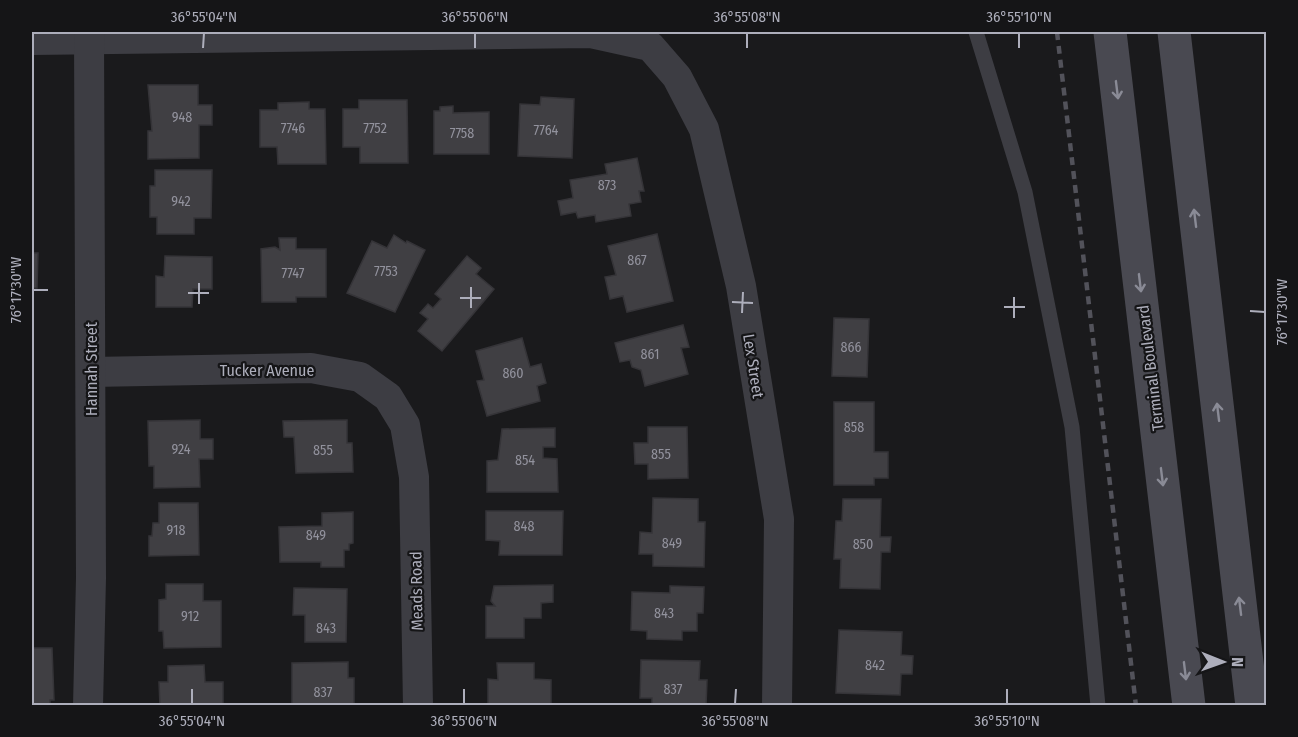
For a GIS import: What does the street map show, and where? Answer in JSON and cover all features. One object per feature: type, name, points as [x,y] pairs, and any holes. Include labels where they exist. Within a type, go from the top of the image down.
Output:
[{"type":"main road","name":"Terminal Boulevard","points":[[1110,32],[1189,705]]},
{"type":"main road","points":[[1174,32],[1252,705]]},
{"type":"street","points":[[32,40],[89,36],[421,33]]},
{"type":"street","name":"Lex Street","points":[[421,33],[591,33],[650,46],[677,77],[704,129],[741,286],[779,519],[777,705]]},
{"type":"street","name":"Hannah Street","points":[[88,705],[91,578],[89,36]]},
{"type":"street","name":"Tucker Avenue","points":[[91,372],[311,368],[360,377],[388,397],[405,424],[414,477]]},
{"type":"street","name":"Meads Road","points":[[414,477],[418,705]]},
{"type":"lane","points":[[976,32],[1025,192],[1071,427],[1098,705]]},
{"type":"building","points":[[148,85],[198,85],[198,105],[212,105],[212,125],[199,125],[199,158],[148,159],[148,131],[152,131]]},
{"type":"building","points":[[541,97],[574,99],[572,158],[518,156],[520,104],[540,105]]},
{"type":"building","points":[[359,100],[407,100],[408,163],[360,163],[360,147],[343,147],[343,109],[359,109]]},
{"type":"building","points":[[309,102],[309,109],[325,109],[326,164],[278,164],[277,147],[260,147],[260,110],[278,110],[278,103]]},
{"type":"building","points":[[453,106],[453,113],[489,112],[489,154],[434,154],[434,111],[440,111],[440,107]]},
{"type":"building","points":[[637,158],[644,191],[639,191],[641,202],[629,204],[631,216],[596,222],[595,215],[578,218],[576,212],[561,215],[558,201],[573,198],[570,180],[607,174],[605,164]]},
{"type":"building","points":[[155,170],[212,170],[211,218],[194,218],[194,234],[157,234],[157,217],[150,217],[150,186],[155,186]]},
{"type":"building","points":[[657,234],[673,301],[627,312],[623,296],[610,299],[605,277],[616,275],[608,246]]},
{"type":"building","points":[[394,235],[406,243],[407,241],[425,250],[395,312],[347,293],[372,241],[387,248]]},
{"type":"building","points":[[279,238],[296,238],[296,249],[326,249],[326,297],[296,297],[296,302],[262,302],[261,249],[275,247],[280,250]]},
{"type":"building","points":[[32,253],[38,253],[37,288],[32,288]]},
{"type":"building","points":[[165,256],[212,257],[212,289],[193,289],[192,307],[156,307],[156,276],[164,277]]},
{"type":"building","points":[[467,256],[481,268],[476,274],[494,289],[442,351],[418,331],[428,319],[420,313],[428,304],[433,308],[441,299],[435,294]]},
{"type":"building","points":[[834,318],[869,319],[867,377],[832,376]]},
{"type":"building","points":[[683,325],[689,347],[681,348],[688,374],[645,386],[641,370],[632,367],[630,360],[620,362],[615,343]]},
{"type":"building","points":[[522,338],[530,367],[541,364],[546,383],[537,386],[540,401],[487,416],[477,381],[484,380],[476,351]]},
{"type":"building","points":[[834,402],[874,402],[874,452],[888,452],[888,478],[874,478],[874,485],[834,485]]},
{"type":"building","points":[[200,420],[200,439],[213,439],[213,459],[199,459],[200,487],[154,488],[154,466],[149,466],[148,421]]},
{"type":"building","points":[[347,420],[347,443],[352,443],[353,472],[296,473],[294,437],[284,437],[283,421]]},
{"type":"building","points":[[648,427],[687,427],[688,478],[648,479],[648,464],[635,464],[634,443],[648,443]]},
{"type":"building","points":[[555,428],[555,447],[543,447],[543,458],[557,459],[558,492],[487,492],[487,461],[498,460],[502,429]]},
{"type":"building","points":[[653,498],[698,499],[698,522],[705,522],[704,567],[653,566],[653,554],[639,554],[640,532],[652,533]]},
{"type":"building","points":[[843,499],[881,499],[880,537],[891,537],[890,552],[881,552],[880,589],[840,588],[841,559],[834,559],[836,521],[842,521]]},
{"type":"building","points":[[159,503],[198,503],[199,555],[149,556],[149,536],[152,536],[153,523],[159,523]]},
{"type":"building","points":[[486,511],[563,511],[562,555],[499,555],[500,541],[486,540]]},
{"type":"building","points":[[353,512],[353,543],[349,544],[349,550],[344,550],[344,567],[321,567],[321,562],[280,562],[279,527],[322,526],[322,513]]},
{"type":"building","points":[[166,584],[203,584],[203,601],[221,601],[221,647],[164,648],[163,631],[159,631],[159,600],[166,599]]},
{"type":"building","points":[[553,585],[553,602],[541,603],[541,618],[524,618],[524,638],[486,638],[486,606],[495,606],[491,601],[494,586]]},
{"type":"building","points":[[670,586],[704,587],[703,613],[697,613],[697,631],[682,631],[682,640],[647,639],[647,631],[631,630],[632,592],[670,593]]},
{"type":"building","points":[[294,588],[347,589],[346,642],[305,642],[305,615],[293,615]]},
{"type":"building","points":[[839,630],[902,632],[901,655],[913,656],[912,674],[901,674],[900,695],[836,693]]},
{"type":"building","points":[[32,648],[52,648],[54,700],[50,700],[50,706],[32,706]]},
{"type":"building","points":[[641,660],[700,661],[699,680],[707,680],[706,706],[652,706],[652,698],[640,698]]},
{"type":"building","points":[[348,662],[348,678],[354,678],[354,706],[292,706],[292,663]]},
{"type":"building","points":[[497,663],[534,663],[534,679],[551,680],[551,706],[488,706],[488,679],[498,680]]},
{"type":"building","points":[[204,665],[205,682],[223,682],[223,706],[160,706],[159,682],[168,682],[168,666]]},
{"type":"railway","points":[[1057,32],[1136,706]]}]
